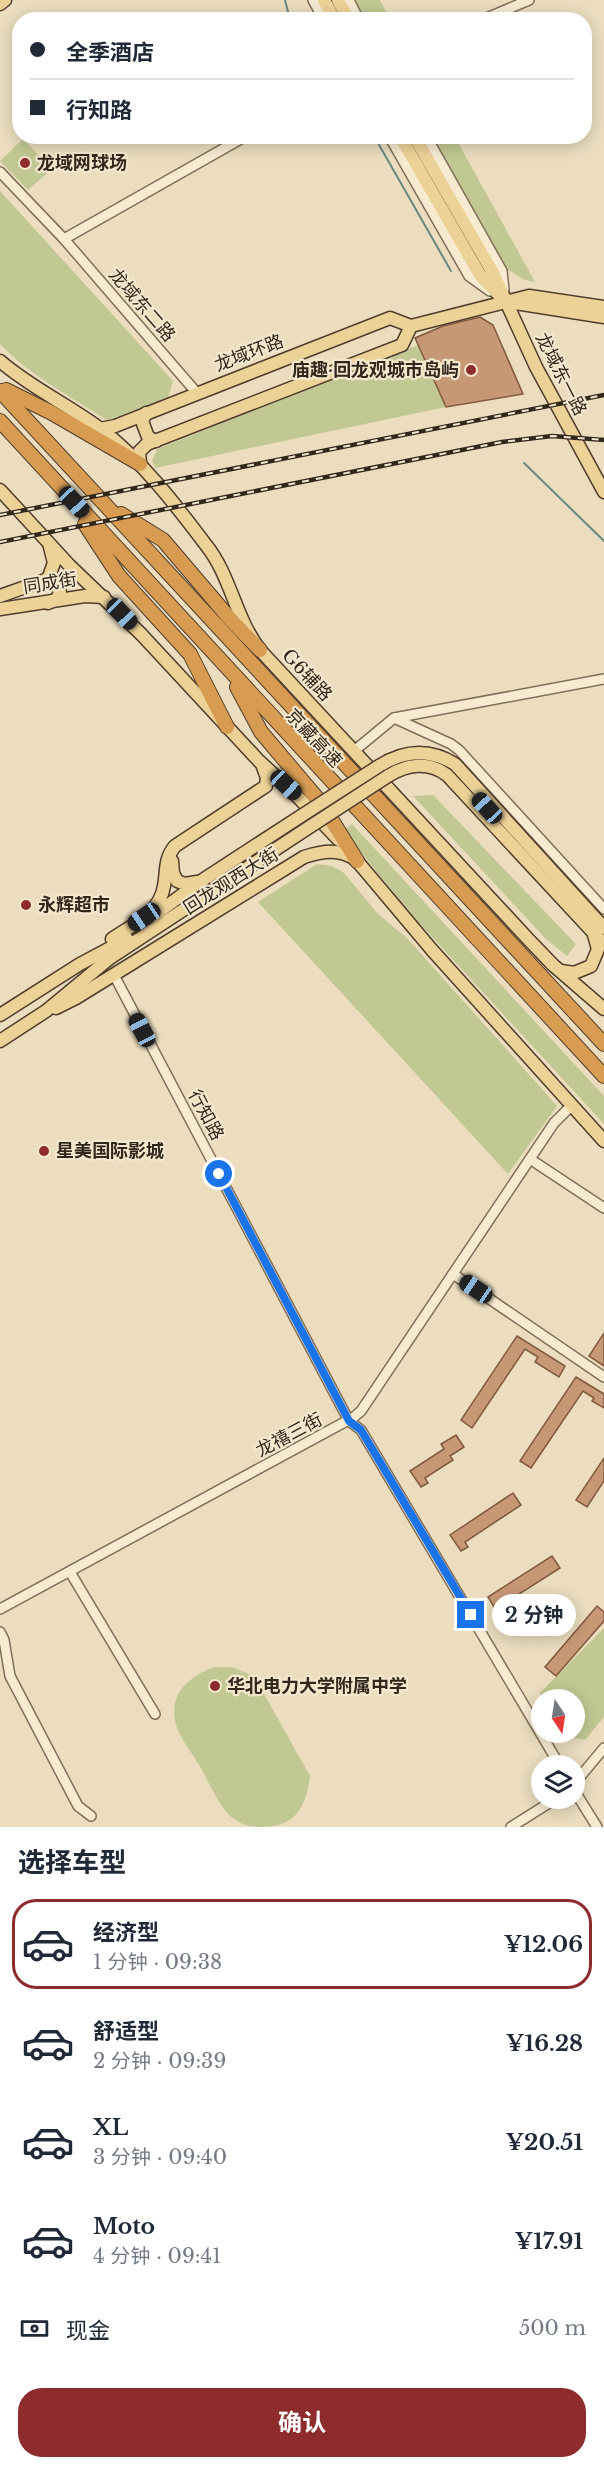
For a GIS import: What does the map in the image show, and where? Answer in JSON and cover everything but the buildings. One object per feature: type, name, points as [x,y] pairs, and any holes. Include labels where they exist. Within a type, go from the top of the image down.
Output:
[{"type":"highway","points":[[0,388],[52,413],[140,464]]},
{"type":"highway","name":"京藏高速","points":[[0,388],[604,1044]]},
{"type":"highway","name":"京藏高速","points":[[0,421],[229,672],[604,1076]]},
{"type":"highway","points":[[59,485],[119,576],[190,654],[227,727]]},
{"type":"highway","points":[[106,504],[163,540],[231,620],[260,650]]},
{"type":"highway","points":[[229,672],[261,732],[321,803],[357,861]]},
{"type":"main road","points":[[0,4],[5,0]]},
{"type":"main road","name":"龙域东一路","points":[[405,144],[480,275],[505,301]]},
{"type":"main road","name":"龙域东一路","points":[[419,144],[493,273],[547,387],[604,492]]},
{"type":"main road","name":"龙域环路","points":[[100,429],[113,427],[196,392],[390,318],[411,326],[528,296],[604,307]]},
{"type":"main road","name":"龙域环路","points":[[505,301],[604,317]]},
{"type":"main road","points":[[140,464],[140,449],[402,345],[411,326]]},
{"type":"main road","name":"G6辅路","points":[[0,361],[100,429],[140,464],[213,554],[240,618],[260,650],[553,965],[604,1010]]},
{"type":"main road","points":[[146,413],[142,421],[148,437],[156,441]]},
{"type":"main road","points":[[0,490],[48,543],[105,598],[259,761],[296,795],[357,861],[426,944],[604,1142]]},
{"type":"main road","name":"同成街","points":[[0,596],[43,582],[50,577],[54,566],[52,550],[48,543]]},
{"type":"main road","points":[[43,582],[55,582],[60,592],[57,599],[47,603]]},
{"type":"main road","name":"同成街","points":[[0,609],[85,596],[105,598]]},
{"type":"main road","points":[[306,821],[402,762],[421,758],[434,760],[450,768],[597,931],[604,944]]},
{"type":"main road","points":[[80,964],[155,908],[164,886],[167,857],[174,846],[266,786],[266,773],[259,761]]},
{"type":"main road","points":[[384,771],[422,765],[435,768],[447,775],[597,931]]},
{"type":"main road","points":[[201,881],[185,884],[176,879],[172,865],[180,849],[267,793],[286,789],[296,795]]},
{"type":"main road","name":"回龙观西大街","points":[[92,957],[127,939],[306,821]]},
{"type":"main road","name":"回龙观西大街","points":[[0,1014],[135,929],[201,881],[306,821]]},
{"type":"main road","name":"回龙观西大街","points":[[36,1018],[110,958],[306,821]]},
{"type":"main road","name":"回龙观西大街","points":[[0,1041],[36,1018],[114,975],[304,857],[338,851],[357,861]]},
{"type":"main road","points":[[553,965],[559,968],[570,968],[586,961],[597,931]]},
{"type":"street","points":[[501,12],[529,0]]},
{"type":"street","points":[[64,239],[232,144]]},
{"type":"street","points":[[394,144],[469,276],[505,301]]},
{"type":"street","points":[[431,144],[502,271],[505,301]]},
{"type":"street","name":"龙域东二路","points":[[0,172],[64,239],[196,392]]},
{"type":"street","points":[[354,751],[394,718],[604,679]]},
{"type":"street","points":[[394,718],[451,744],[459,750],[604,909]]},
{"type":"street","name":"行知路","points":[[114,975],[349,1421],[361,1430],[553,1755]]},
{"type":"street","name":"龙禧三街","points":[[0,1609],[349,1421],[361,1411],[530,1159],[558,1119],[571,1106]]},
{"type":"street","points":[[530,1159],[604,1208]]},
{"type":"street","points":[[453,1274],[604,1377]]},
{"type":"street","points":[[70,1572],[155,1714]]},
{"type":"street","points":[[0,1632],[4,1640],[10,1676],[78,1806],[91,1816]]},
{"type":"street","points":[[585,1771],[604,1748]]},
{"type":"street","points":[[585,1808],[597,1827]]},
{"type":"street","points":[[511,1827],[540,1809]]},
{"type":"green space","points":[[355,0],[380,0],[386,12],[362,12]]},
{"type":"green space","name":"龙域网球场","points":[[18,144],[28,144],[52,169],[28,190],[0,161]]},
{"type":"green space","points":[[435,144],[459,144],[535,282],[525,280],[508,270]]},
{"type":"green space","points":[[0,191],[173,381],[168,398],[107,420],[37,376],[0,344]]},
{"type":"green space","points":[[418,345],[446,407],[155,468],[152,461],[157,449]]},
{"type":"green space","points":[[433,795],[576,944],[567,956],[546,939],[413,796]]},
{"type":"green space","points":[[352,824],[604,1096],[604,1124],[410,913],[343,830]]},
{"type":"green space","points":[[317,864],[332,866],[344,873],[377,913],[407,938],[557,1106],[508,1174],[258,902]]},
{"type":"green space","points":[[604,1628],[604,1717],[585,1740],[585,1689],[544,1689]]},
{"type":"green space","points":[[214,1667],[232,1667],[254,1676],[310,1776],[302,1805],[291,1819],[284,1823],[254,1827],[230,1816],[217,1799],[178,1730],[174,1714],[175,1704],[182,1688],[196,1676]]},
{"type":"waterway","points":[[285,0],[288,12]]},
{"type":"waterway","points":[[379,144],[451,271]]},
{"type":"waterway","points":[[524,463],[604,541]]},
{"type":"railway","points":[[0,515],[604,395]]},
{"type":"railway","points":[[0,542],[502,442],[552,436],[604,440]]},
{"type":"place","name":"龙域网球场","points":[[25,163]]},
{"type":"place","name":"庙趣·回龙观城市岛屿","points":[[471,370]]},
{"type":"place","name":"永辉超市","points":[[26,905]]},
{"type":"place","name":"星美国际影城","points":[[44,1151]]},
{"type":"place","name":"华北电力大学附属中学","points":[[215,1686]]},
{"type":"route","points":[[219,1174],[349,1421],[361,1430],[471,1615]]}]
